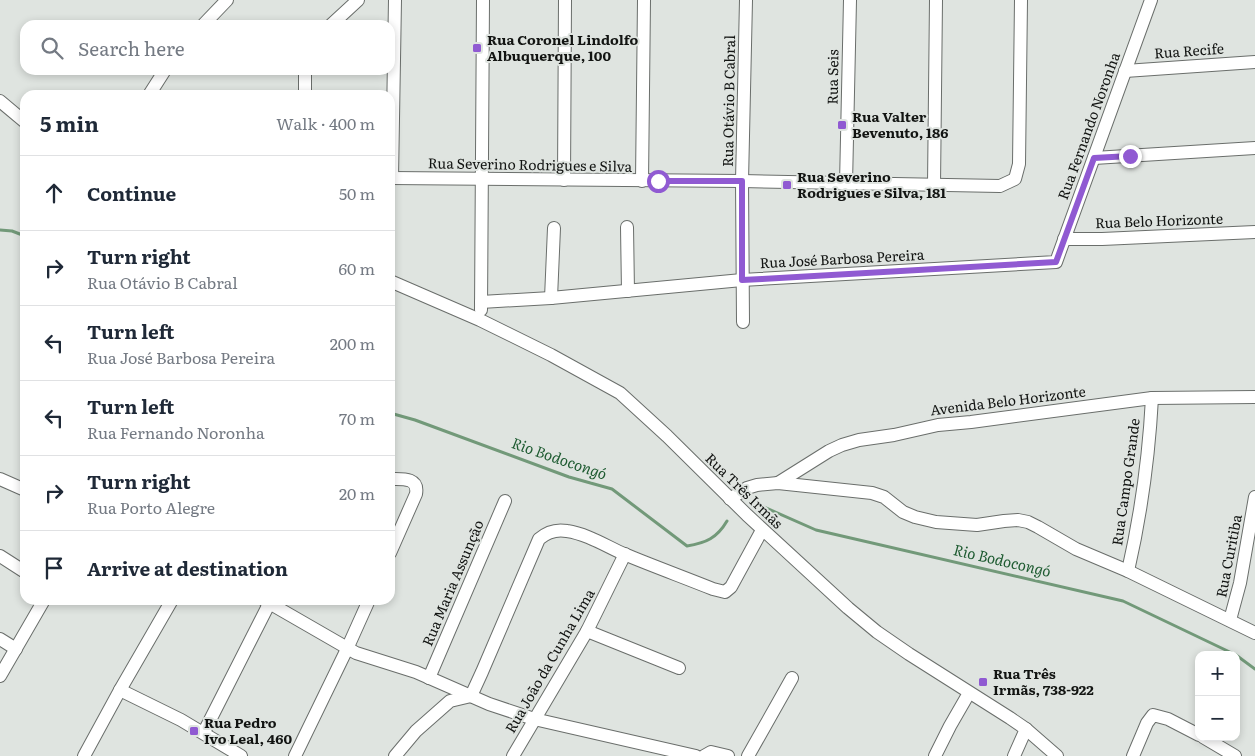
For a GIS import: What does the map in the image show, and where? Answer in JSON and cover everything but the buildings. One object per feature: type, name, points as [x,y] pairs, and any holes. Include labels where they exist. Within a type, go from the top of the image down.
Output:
[{"type":"street","points":[[208,20],[227,0]]},
{"type":"street","points":[[336,20],[358,0]]},
{"type":"street","points":[[395,0],[395,20]]},
{"type":"street","points":[[480,320],[483,0]]},
{"type":"street","points":[[564,180],[565,0]]},
{"type":"street","points":[[642,181],[644,0]]},
{"type":"street","name":"Rua Otávio B Cabral","points":[[743,322],[742,181],[746,0]]},
{"type":"street","name":"Rua Seis","points":[[846,184],[850,0]]},
{"type":"street","points":[[934,186],[936,0]]},
{"type":"street","name":"Rua Severino Rodrigues e Silva","points":[[395,178],[742,181],[1000,186],[1015,179],[1019,164],[1021,0]]},
{"type":"street","name":"Rua Fernando Noronha","points":[[1056,262],[1151,0]]},
{"type":"street","name":"Rua Recife","points":[[1125,71],[1255,62]]},
{"type":"street","points":[[152,90],[162,75]]},
{"type":"street","points":[[304,90],[305,75]]},
{"type":"street","points":[[393,75],[393,90]]},
{"type":"street","points":[[0,101],[20,118]]},
{"type":"street","points":[[1094,158],[1255,148]]},
{"type":"street","points":[[627,227],[628,291]]},
{"type":"street","points":[[551,298],[554,228]]},
{"type":"street","name":"Rua Belo Horizonte","points":[[1064,239],[1255,232]]},
{"type":"street","name":"Rua José Barbosa Pereira","points":[[481,302],[551,298],[742,280],[1056,262]]},
{"type":"street","name":"Rua Três Irmãs","points":[[395,283],[480,320],[551,355],[620,393],[667,436],[762,530],[877,632],[1026,729],[1057,756]]},
{"type":"street","name":"Avenida Belo Horizonte","points":[[778,483],[828,451],[859,440],[894,435],[938,425],[1152,398],[1255,397]]},
{"type":"street","name":"Rua Campo Grande","points":[[1128,570],[1139,515],[1152,398]]},
{"type":"street","points":[[0,479],[20,488]]},
{"type":"street","points":[[395,479],[404,479],[416,484],[416,494],[395,542]]},
{"type":"street","points":[[731,500],[747,488],[778,483],[872,493],[884,497],[903,512],[936,522],[977,525],[1004,520],[1028,522],[1076,549],[1128,570],[1255,634]]},
{"type":"street","name":"Rua Curitiba","points":[[1230,620],[1240,583],[1255,497]]},
{"type":"street","name":"Rua Maria Assunção","points":[[429,678],[505,500]]},
{"type":"street","points":[[471,696],[539,539],[546,533],[566,530],[579,534],[713,589],[725,592],[731,587],[762,530]]},
{"type":"street","name":"Rua João da Cunha Lima","points":[[513,756],[587,631],[625,554]]},
{"type":"street","points":[[0,556],[20,569]]},
{"type":"street","points":[[0,676],[41,605]]},
{"type":"street","points":[[84,756],[169,605]]},
{"type":"street","points":[[204,732],[266,605]]},
{"type":"street","points":[[275,605],[356,653],[429,678],[534,719],[696,756]]},
{"type":"street","points":[[294,756],[367,605]]},
{"type":"street","points":[[587,631],[679,668]]},
{"type":"street","points":[[0,639],[16,649]]},
{"type":"street","points":[[748,756],[792,678]]},
{"type":"street","points":[[120,690],[204,732],[241,756]]},
{"type":"street","points":[[935,756],[969,693]]},
{"type":"street","points":[[395,756],[416,731],[450,701],[471,696]]},
{"type":"street","points":[[1133,756],[1153,715],[1168,719],[1195,733]]},
{"type":"street","points":[[1014,756],[1026,729]]},
{"type":"street","points":[[1210,741],[1235,756]]},
{"type":"street","points":[[704,756],[711,752],[728,756]]},
{"type":"waterway","name":"Rio Bodocongó","points":[[0,230],[20,234]]},
{"type":"waterway","name":"Rio Bodocongó","points":[[395,414],[415,420],[569,477],[612,489],[687,546],[700,543],[715,536],[727,521]]},
{"type":"waterway","name":"Rio Bodocongó","points":[[757,504],[816,530],[1123,601],[1228,651]]},
{"type":"waterway","name":"Rio Bodocongó","points":[[1240,658],[1255,669]]},
{"type":"place","name":"Rua Coronel Lindolfo Albuquerque, 100","points":[[477,48]]},
{"type":"place","name":"Rua Valter Bevenuto, 186","points":[[842,125]]},
{"type":"place","name":"Rua Severino Rodrigues e Silva, 181","points":[[787,185]]},
{"type":"place","name":"Rua Três Irmãs, 738-922","points":[[983,682]]},
{"type":"place","name":"Rua Pedro Ivo Leal, 460","points":[[194,731]]},
{"type":"route","points":[[658,181],[742,181],[742,280],[762,279],[1056,262],[1094,158],[1130,156]]}]
